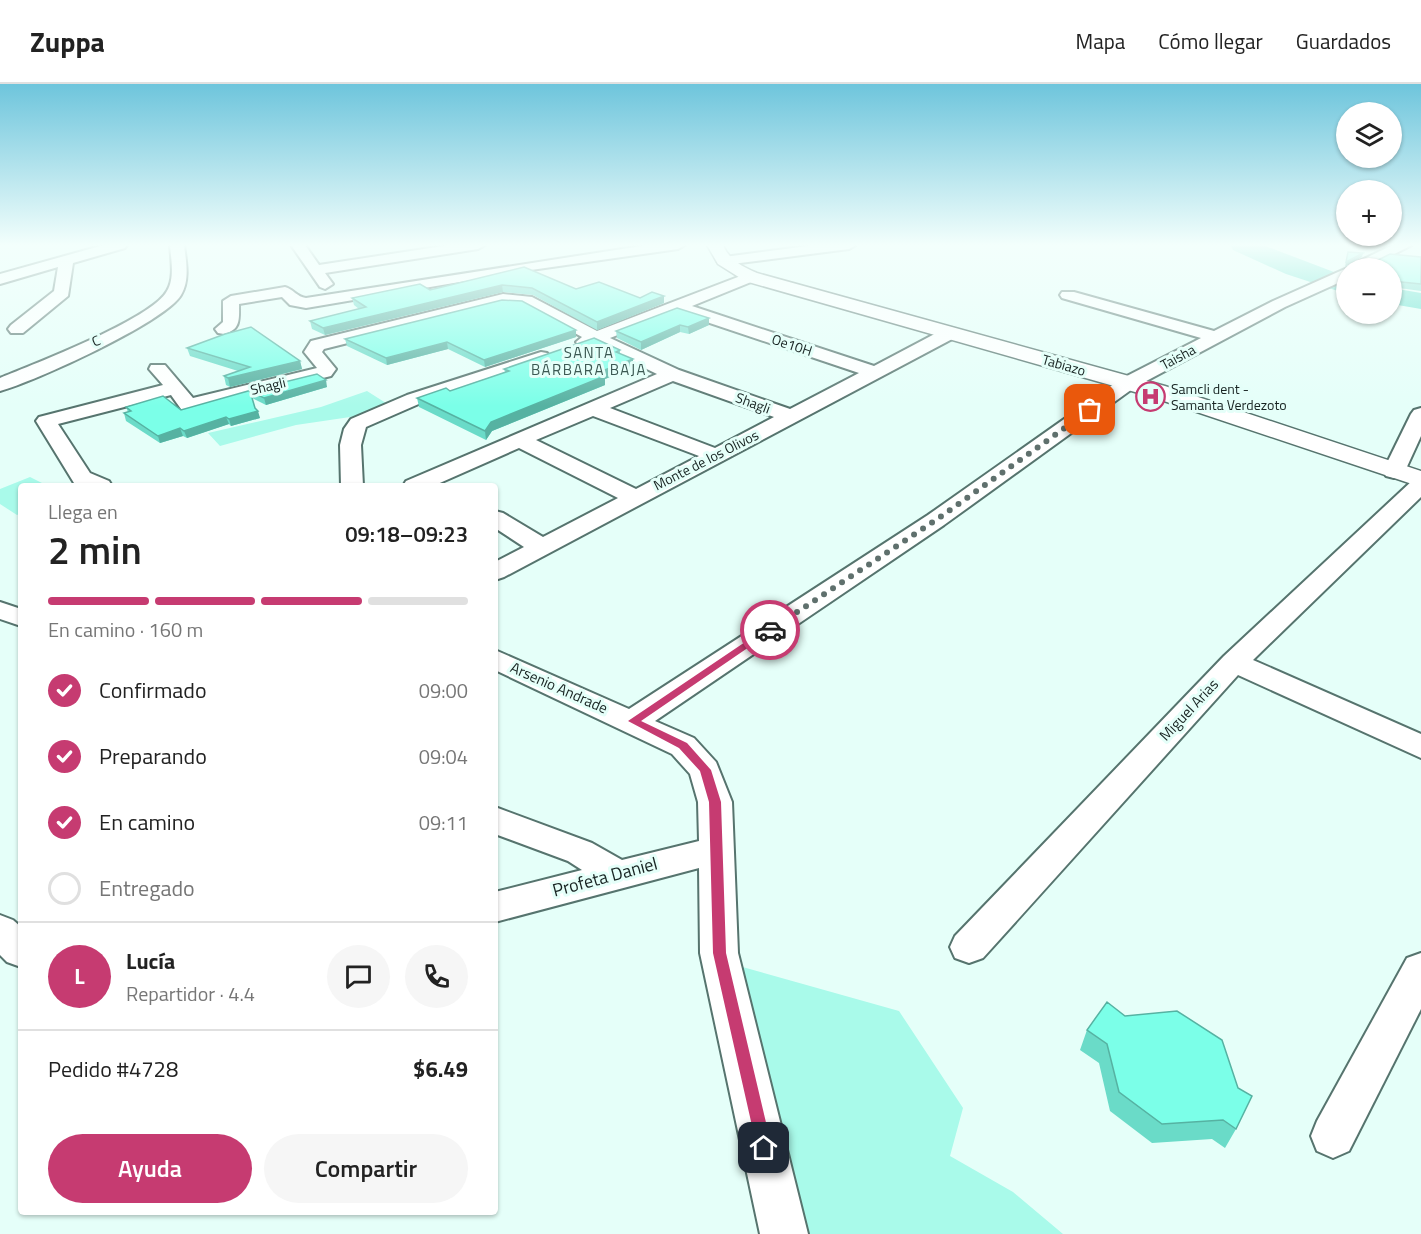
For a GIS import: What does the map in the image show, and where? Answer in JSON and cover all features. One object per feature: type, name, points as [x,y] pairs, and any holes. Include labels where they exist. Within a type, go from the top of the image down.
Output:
[{"type":"street","points":[[17,329],[55,299]]},
{"type":"street","name":"C","points":[[0,385],[128,327],[164,305],[169,299]]},
{"type":"street","points":[[224,329],[231,324],[231,301],[245,299]]},
{"type":"street","points":[[293,299],[299,303],[331,299]]},
{"type":"street","name":"Shagli","points":[[158,369],[188,405],[321,374],[327,369],[313,352],[317,345],[500,299]]},
{"type":"street","name":"Shagli","points":[[511,299],[526,300],[596,338],[672,374],[790,416]]},
{"type":"street","points":[[352,483],[350,438],[359,421],[387,409],[596,338],[695,299]]},
{"type":"street","name":"Tabiazo","points":[[828,299],[1128,383],[1421,479]]},
{"type":"street","points":[[1081,299],[1216,337]]},
{"type":"street","name":"Taisha","points":[[633,721],[936,520],[1128,383],[1294,299]]},
{"type":"street","name":"Oe10H","points":[[676,306],[874,372]]},
{"type":"street","name":"Monte de los Olivos","points":[[498,570],[540,546],[950,333]]},
{"type":"street","points":[[431,483],[519,440],[672,374]]},
{"type":"street","points":[[93,483],[82,478],[46,421],[176,388]]},
{"type":"street","points":[[591,408],[715,455]]},
{"type":"street","points":[[1394,471],[1421,414]]},
{"type":"street","points":[[519,440],[634,497]]},
{"type":"street","name":"Miguel Arias","points":[[969,947],[1234,662],[1421,485]]},
{"type":"street","points":[[498,520],[540,546]]},
{"type":"street","points":[[0,610],[18,617]]},
{"type":"street","name":"Arsenio Andrade","points":[[498,660],[683,746],[705,770],[715,802],[719,953],[784,1234]]},
{"type":"street","points":[[1234,662],[1421,747]]},
{"type":"street","points":[[498,821],[580,852],[616,874]]},
{"type":"street","name":"Profeta Daniel","points":[[498,906],[715,850]]},
{"type":"street","points":[[0,932],[18,948]]},
{"type":"street","points":[[1333,1136],[1421,970]]},
{"type":"green space","points":[[367,391],[389,405],[357,416],[296,425],[220,446],[208,433],[321,407]]},
{"type":"green space","points":[[30,477],[42,483],[18,483],[17,515],[0,504],[0,489]]},
{"type":"green space","points":[[739,966],[899,1011],[963,1108],[950,1156],[1013,1192],[1063,1234],[803,1234]]},
{"type":"building","points":[[353,299],[445,299],[323,328],[310,321],[366,307]]},
{"type":"building","points":[[552,299],[657,299],[597,322]]},
{"type":"building","points":[[502,300],[522,301],[576,330],[484,360],[447,342],[386,358],[345,339]]},
{"type":"building","points":[[677,308],[709,318],[688,327],[680,325],[641,342],[616,331]]},
{"type":"building","points":[[251,327],[300,361],[228,378],[224,376],[250,367],[187,348],[225,334]]},
{"type":"building","points":[[594,338],[620,350],[616,352],[633,359],[597,373],[605,376],[491,422],[485,431],[417,398],[446,388],[450,391],[509,371],[504,369]]},
{"type":"building","points":[[317,374],[326,380],[264,398],[250,391],[258,411],[229,419],[226,417],[184,431],[180,428],[158,436],[124,413],[131,411],[126,407],[163,396],[181,410],[248,391]]},
{"type":"building","points":[[1107,1002],[1125,1016],[1177,1011],[1222,1040],[1238,1088],[1252,1096],[1236,1129],[1223,1120],[1162,1124],[1119,1092],[1107,1044],[1087,1030]]},
{"type":"waterway","points":[[1407,299],[1421,301]]},
{"type":"way so far","points":[[770,630],[936,520],[1090,410]]},
{"type":"place","name":"Samcli dent - Samanta Verdezoto","points":[[1150,397]]},
{"type":"district","name":"SANTA BÁRBARA BAJA","points":[[589,362]]},
{"type":"route","points":[[764,1148],[719,953],[715,802],[705,770],[683,746],[633,721],[770,630]]}]
